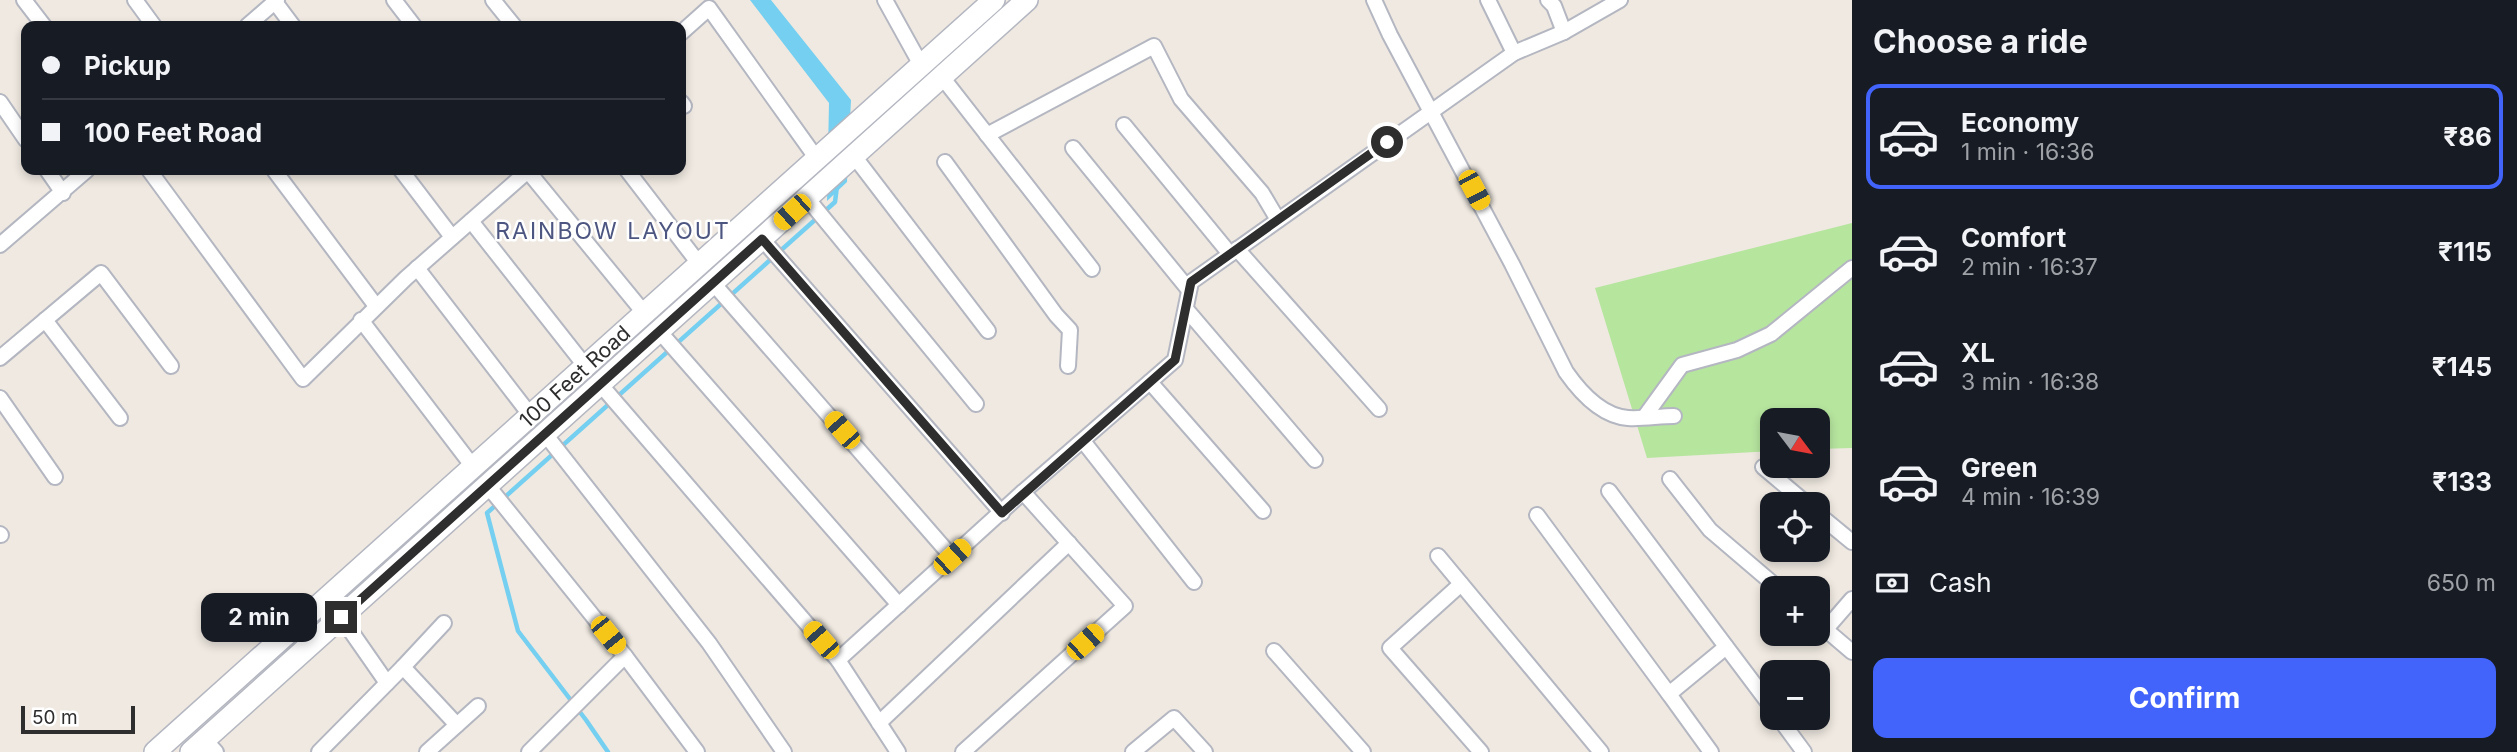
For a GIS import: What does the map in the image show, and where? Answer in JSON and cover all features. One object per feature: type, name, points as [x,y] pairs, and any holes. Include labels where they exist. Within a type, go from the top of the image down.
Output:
[{"type":"main road","name":"100 Feet Road","points":[[155,752],[994,0]]},
{"type":"main road","name":"100 Feet Road","points":[[204,748],[341,617],[1027,0]]},
{"type":"street","points":[[24,0],[40,21]]},
{"type":"street","points":[[135,0],[150,21]]},
{"type":"street","points":[[394,0],[410,21]]},
{"type":"street","points":[[493,0],[510,21]]},
{"type":"street","points":[[885,0],[921,65]]},
{"type":"street","points":[[1374,0],[1571,379],[1595,404],[1615,415],[1629,418],[1674,416]]},
{"type":"street","points":[[1488,0],[1514,53]]},
{"type":"street","points":[[1548,0],[1554,6],[1564,32]]},
{"type":"street","points":[[253,21],[276,1],[290,21]]},
{"type":"street","points":[[838,660],[1023,492],[1175,360],[1191,282],[1514,53],[1564,32],[1618,1]]},
{"type":"street","points":[[686,29],[709,8],[817,159]]},
{"type":"street","points":[[987,135],[1154,46],[1181,99],[1262,193],[1278,220]]},
{"type":"street","points":[[942,77],[1092,269]]},
{"type":"street","points":[[0,102],[21,133]]},
{"type":"street","points":[[1124,125],[1234,252],[1379,409]]},
{"type":"street","points":[[1073,148],[1189,290]]},
{"type":"street","points":[[854,156],[988,331]]},
{"type":"street","points":[[945,162],[1056,315],[1070,330],[1068,366]]},
{"type":"street","points":[[51,175],[63,192]]},
{"type":"street","points":[[2,239],[82,175]]},
{"type":"street","points":[[153,175],[303,379],[376,306],[522,175]]},
{"type":"street","points":[[278,175],[376,306]]},
{"type":"street","points":[[405,175],[452,237]]},
{"type":"street","points":[[532,175],[645,314]]},
{"type":"street","points":[[632,175],[700,265]]},
{"type":"street","points":[[807,198],[976,404]]},
{"type":"street","points":[[471,221],[586,367]]},
{"type":"street","points":[[762,239],[1002,513]]},
{"type":"street","points":[[418,268],[531,416]]},
{"type":"street","points":[[1645,416],[1682,365],[1737,350],[1771,334],[1852,268]]},
{"type":"street","points":[[0,358],[103,274],[171,366]]},
{"type":"street","points":[[713,283],[952,557]]},
{"type":"street","points":[[1186,309],[1315,460]]},
{"type":"street","points":[[45,320],[120,418]]},
{"type":"street","points":[[361,320],[474,468]]},
{"type":"street","points":[[659,331],[899,605]]},
{"type":"street","points":[[1150,382],[1263,511]]},
{"type":"street","points":[[600,384],[838,660],[898,752]]},
{"type":"street","points":[[0,398],[55,477]]},
{"type":"street","points":[[545,434],[694,623],[784,752]]},
{"type":"street","points":[[1083,441],[1194,582]]},
{"type":"street","points":[[1776,478],[1793,492]]},
{"type":"street","points":[[1670,479],[1710,530],[1764,576]]},
{"type":"street","points":[[488,486],[625,656],[697,752]]},
{"type":"street","points":[[1609,491],[1760,692]]},
{"type":"street","points":[[963,752],[1125,606],[1023,492]]},
{"type":"street","points":[[1537,515],[1711,752]]},
{"type":"street","points":[[1830,523],[1852,542]]},
{"type":"street","points":[[879,723],[1069,543]]},
{"type":"street","points":[[1438,556],[1601,752]]},
{"type":"street","points":[[1461,584],[1390,648],[1481,752]]},
{"type":"street","points":[[1830,619],[1852,598]]},
{"type":"street","points":[[341,617],[387,683]]},
{"type":"street","points":[[319,752],[444,622]]},
{"type":"street","points":[[1830,633],[1852,652]]},
{"type":"street","points":[[1669,694],[1726,647]]},
{"type":"street","points":[[1274,651],[1363,752]]},
{"type":"street","points":[[538,749],[625,656]]},
{"type":"street","points":[[403,667],[457,725]]},
{"type":"street","points":[[426,752],[478,706]]},
{"type":"street","points":[[1133,752],[1174,718],[1205,752]]},
{"type":"street","points":[[1788,730],[1804,752]]},
{"type":"green space","points":[[1852,223],[1852,448],[1830,449],[1830,408],[1760,408],[1760,452],[1647,458],[1595,288]]},
{"type":"water","points":[[750,0],[771,0],[851,100],[847,182],[827,201],[829,103]]},
{"type":"waterway","points":[[608,752],[518,631],[487,513],[835,202],[837,186]]},
{"type":"district","name":"RAINBOW LAYOUT","points":[[613,231]]},
{"type":"route","points":[[341,617],[762,239],[1002,513],[1175,360],[1191,282],[1387,142]]}]
